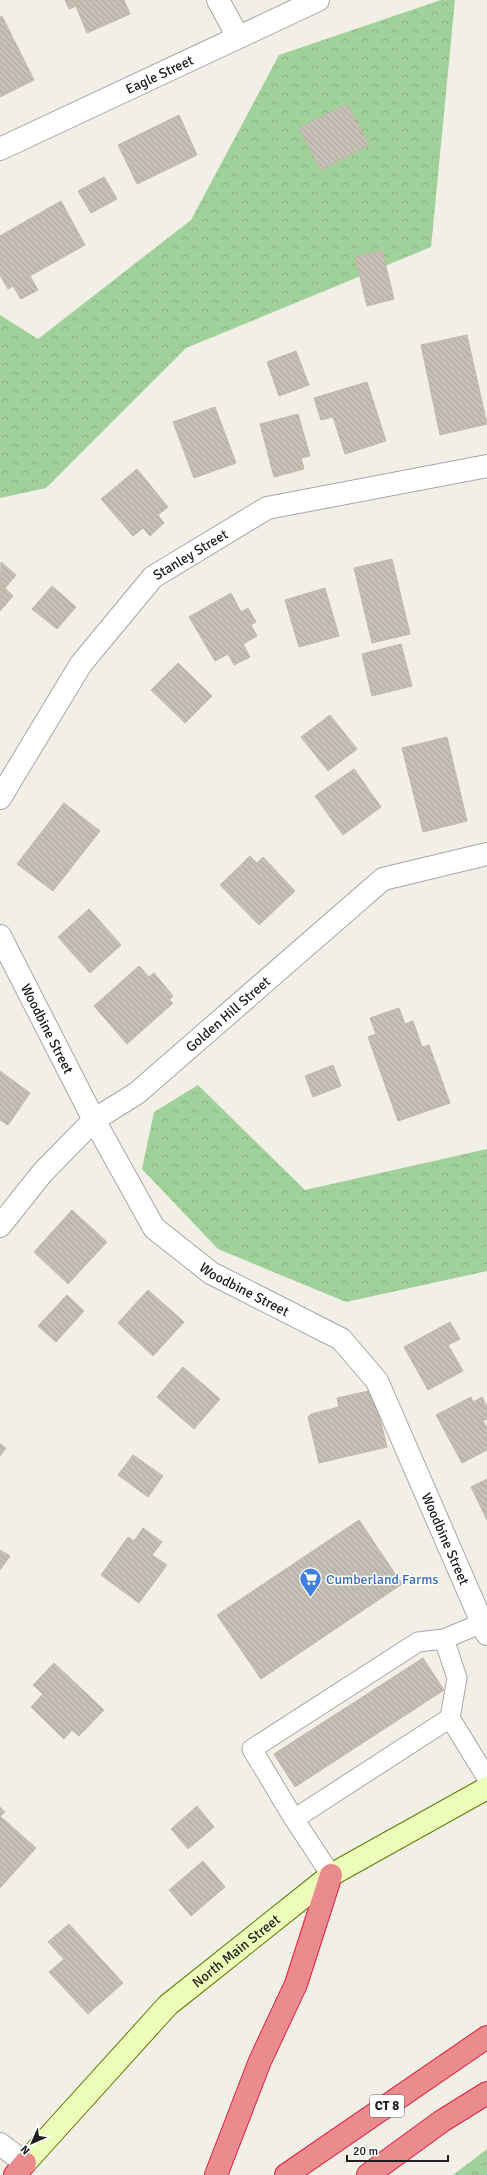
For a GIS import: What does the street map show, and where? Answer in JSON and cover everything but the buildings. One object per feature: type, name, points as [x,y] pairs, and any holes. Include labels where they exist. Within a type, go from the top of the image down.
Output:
[{"type":"highway","points":[[216,2175],[260,2061],[296,1984],[331,1875]]},
{"type":"highway","name":"CT 8","points":[[286,2175],[487,2037]]},
{"type":"highway","points":[[368,2175],[442,2121],[487,2093]]},
{"type":"main road","name":"North Main Street","points":[[20,2169],[168,2004],[331,1875],[487,1788]]},
{"type":"street","points":[[218,0],[238,37]]},
{"type":"street","name":"Eagle Street","points":[[0,149],[318,0]]},
{"type":"street","name":"Stanley Street","points":[[0,798],[81,664],[153,577],[267,508],[487,466]]},
{"type":"street","name":"Golden Hill Street","points":[[0,1226],[43,1172],[94,1120],[137,1093],[383,879],[487,854]]},
{"type":"street","name":"Woodbine Street","points":[[0,936],[94,1120],[154,1228],[211,1273],[341,1339],[377,1381],[485,1628]]},
{"type":"street","points":[[0,2144],[20,2169]]},
{"type":"lane","points":[[331,1875],[294,1819],[252,1750],[418,1642],[444,1638],[485,1628]]},
{"type":"lane","points":[[444,1638],[457,1678],[450,1718],[487,1778]]},
{"type":"lane","points":[[294,1819],[450,1718]]},
{"type":"green space","points":[[441,0],[455,0],[431,247],[186,348],[46,488],[0,498],[0,315],[38,339],[191,220],[279,55]]},
{"type":"green space","points":[[198,1085],[305,1190],[487,1149],[487,1271],[346,1302],[218,1249],[142,1169],[154,1112]]},
{"type":"green space","points":[[487,2149],[487,2175],[453,2175]]},
{"type":"place","name":"Cumberland Farms","points":[[310,1598]]}]
